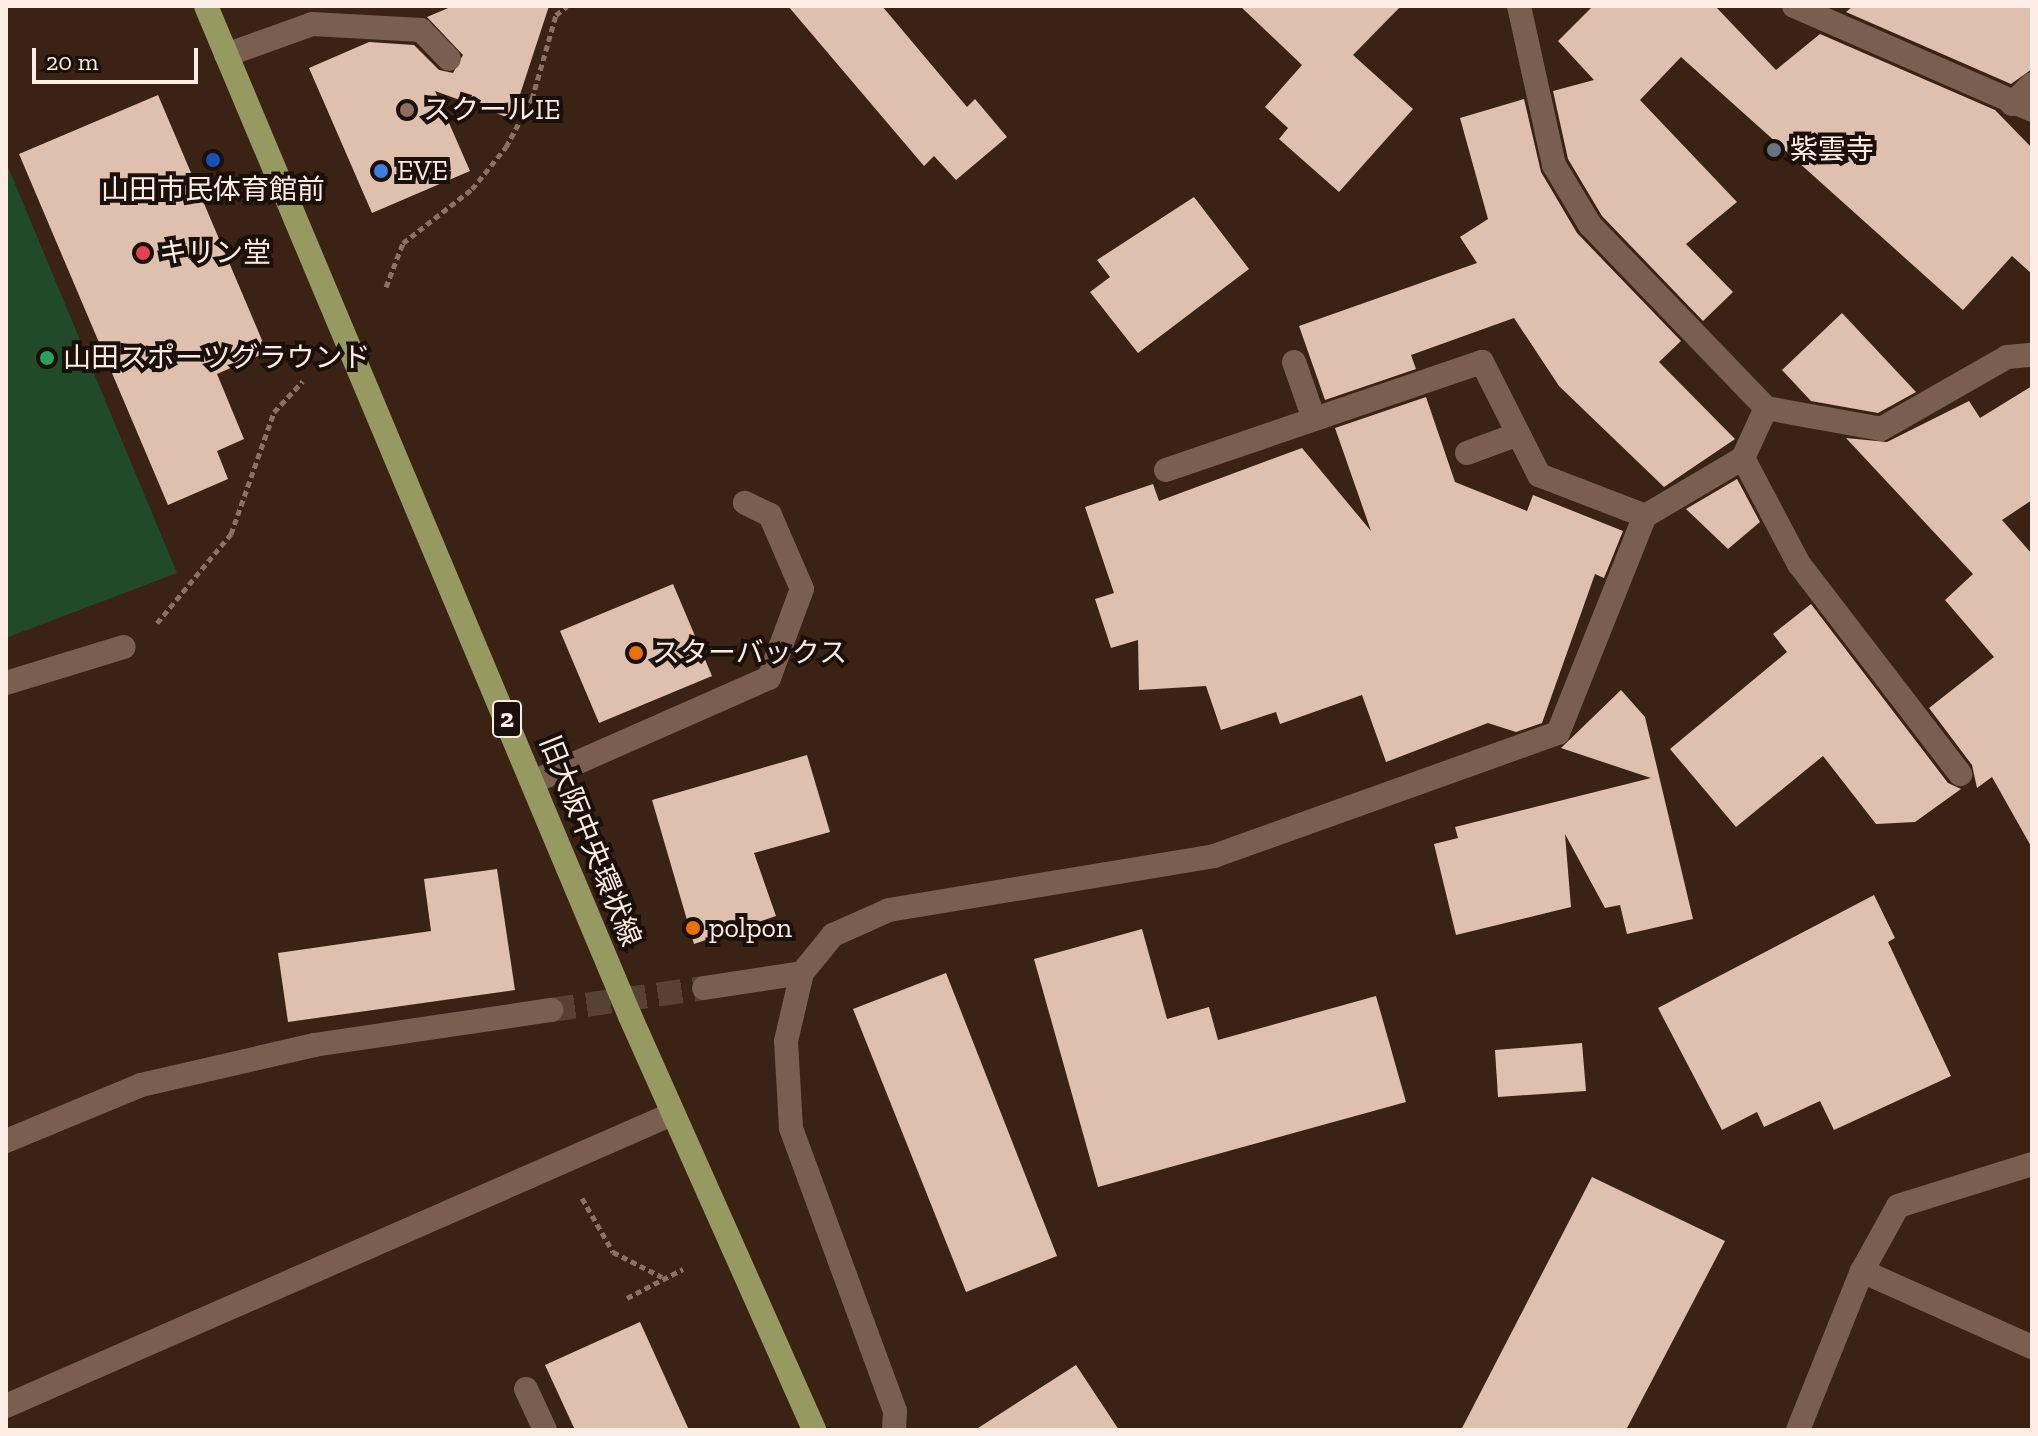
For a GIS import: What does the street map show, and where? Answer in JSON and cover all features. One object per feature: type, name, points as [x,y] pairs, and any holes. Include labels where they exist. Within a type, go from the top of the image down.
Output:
[{"type":"main road","name":"旧大阪中央環状線","points":[[206,6],[672,1114],[814,1430]]},
{"type":"street","points":[[1519,6],[1554,165],[1590,225],[1766,408],[1881,429],[2007,357],[2031,353]]},
{"type":"street","points":[[1794,6],[2022,107],[2032,84]]},
{"type":"street","points":[[226,55],[312,24],[421,30],[449,59]]},
{"type":"street","points":[[1294,362],[1314,419]]},
{"type":"street","points":[[1166,470],[1482,362],[1539,475],[1645,516]]},
{"type":"street","points":[[894,1430],[895,1411],[791,1128],[786,1041],[802,973],[833,935],[889,910],[1214,856],[1558,733],[1645,516],[1743,458],[1766,408]]},
{"type":"street","points":[[1467,453],[1518,434]]},
{"type":"street","points":[[1743,458],[1799,564],[1960,774]]},
{"type":"street","points":[[533,782],[769,678],[802,589],[770,515],[745,503]]},
{"type":"street","points":[[6,683],[124,647]]},
{"type":"street","points":[[704,988],[802,973]]},
{"type":"street","points":[[6,1141],[141,1085],[314,1045],[551,1010]]},
{"type":"street","points":[[6,1406],[672,1114]]},
{"type":"street","points":[[1798,1430],[1862,1271],[1898,1206],[2032,1164]]},
{"type":"street","points":[[1862,1271],[2032,1347]]},
{"type":"street","points":[[526,1389],[545,1430]]},
{"type":"path","points":[[386,287],[403,243],[472,189],[506,147],[532,99],[556,15],[567,6]]},
{"type":"path","points":[[124,647],[174,610],[231,534],[274,412],[303,381]]},
{"type":"path","points":[[582,1198],[613,1252],[662,1277]]},
{"type":"path","points":[[627,1298],[662,1277],[683,1269]]},
{"type":"green space","name":"山田スポーツグラウンド","points":[[6,162],[177,573],[6,638]]},
{"type":"building","points":[[453,6],[549,6],[512,119],[435,91],[470,171],[372,213],[309,68],[369,42],[414,45],[439,70],[453,73],[463,55],[427,17]]},
{"type":"building","points":[[788,6],[882,6],[967,107],[975,99],[1007,137],[956,180],[934,156],[924,166]]},
{"type":"building","points":[[1240,6],[1401,6],[1353,55],[1413,109],[1339,192],[1279,139],[1288,128],[1265,107],[1302,65]]},
{"type":"building","points":[[1593,6],[1715,6],[1776,70],[1820,34],[1995,110],[2032,148],[2032,274],[2012,256],[1963,310],[1681,57],[1640,100],[1737,202],[1686,244],[1733,292],[1703,321],[1602,216],[1568,159],[1553,91],[1594,80],[1558,41]]},
{"type":"building","points":[[1853,6],[2032,6],[2032,69],[2011,84],[1846,12]]},
{"type":"building","name":"キリン堂","points":[[158,95],[267,352],[217,374],[244,439],[217,451],[228,479],[168,505],[19,154]]},
{"type":"building","points":[[1524,99],[1541,172],[1577,233],[1681,341],[1659,362],[1735,439],[1664,487],[1559,386],[1514,318],[1411,355],[1416,369],[1325,400],[1299,326],[1477,263],[1460,237],[1488,219],[1460,118]]},
{"type":"building","points":[[1194,197],[1249,269],[1138,353],[1090,292],[1110,277],[1097,260]]},
{"type":"building","points":[[1842,313],[1916,392],[1878,413],[1811,401],[1782,370]]},
{"type":"building","points":[[2032,386],[2032,500],[2002,520],[2032,554],[2032,848],[1992,777],[1977,788],[1972,765],[1929,708],[1994,657],[1945,600],[1973,574],[1846,438],[1887,442],[1969,401],[1980,418]]},
{"type":"building","points":[[1426,397],[1455,482],[1527,511],[1533,495],[1623,531],[1604,578],[1595,574],[1542,723],[1516,732],[1488,723],[1386,762],[1362,695],[1280,724],[1276,712],[1221,730],[1206,686],[1139,690],[1138,640],[1111,648],[1095,599],[1114,593],[1085,507],[1153,484],[1159,501],[1302,448],[1371,531],[1335,428]]},
{"type":"building","points":[[1737,479],[1760,522],[1728,549],[1686,509]]},
{"type":"building","name":"スターバックス","points":[[673,584],[712,676],[599,723],[560,631]]},
{"type":"building","points":[[1811,604],[1948,783],[1961,789],[1915,822],[1876,824],[1823,756],[1736,827],[1670,749],[1787,652],[1773,634]]},
{"type":"building","points":[[1621,690],[1645,717],[1693,919],[1627,934],[1620,905],[1605,908],[1565,834],[1571,907],[1456,935],[1434,844],[1458,838],[1455,827],[1651,778],[1561,748]]},
{"type":"building","points":[[807,755],[830,832],[754,853],[776,916],[694,944],[652,800]]},
{"type":"building","points":[[497,869],[515,990],[288,1022],[278,953],[431,931],[424,879]]},
{"type":"building","points":[[1874,895],[1895,938],[1888,942],[1951,1076],[1834,1130],[1820,1101],[1764,1127],[1757,1112],[1722,1130],[1658,1008]]},
{"type":"building","points":[[1142,929],[1167,1019],[1209,1007],[1218,1040],[1376,996],[1406,1102],[1098,1187],[1034,959]]},
{"type":"building","points":[[946,973],[1057,1256],[966,1292],[853,1009]]},
{"type":"building","points":[[1582,1043],[1586,1091],[1498,1097],[1495,1050]]},
{"type":"building","points":[[1592,1177],[1725,1241],[1626,1430],[1461,1430]]},
{"type":"building","points":[[640,1322],[689,1430],[575,1430],[545,1365]]},
{"type":"building","points":[[1076,1365],[1119,1430],[975,1430]]},
{"type":"tunnel","points":[[551,1010],[704,988]]},
{"type":"place","name":"スクールIE","points":[[407,110]]},
{"type":"place","name":"紫雲寺","points":[[1774,150]]},
{"type":"place","name":"山田市民体育館前","points":[[213,160]]},
{"type":"place","name":"EVE","points":[[381,171]]},
{"type":"place","name":"キリン堂","points":[[143,253]]},
{"type":"place","name":"山田スポーツグラウンド","points":[[47,358]]},
{"type":"place","name":"スターバックス","points":[[636,653]]},
{"type":"place","name":"polpon","points":[[693,928]]}]
